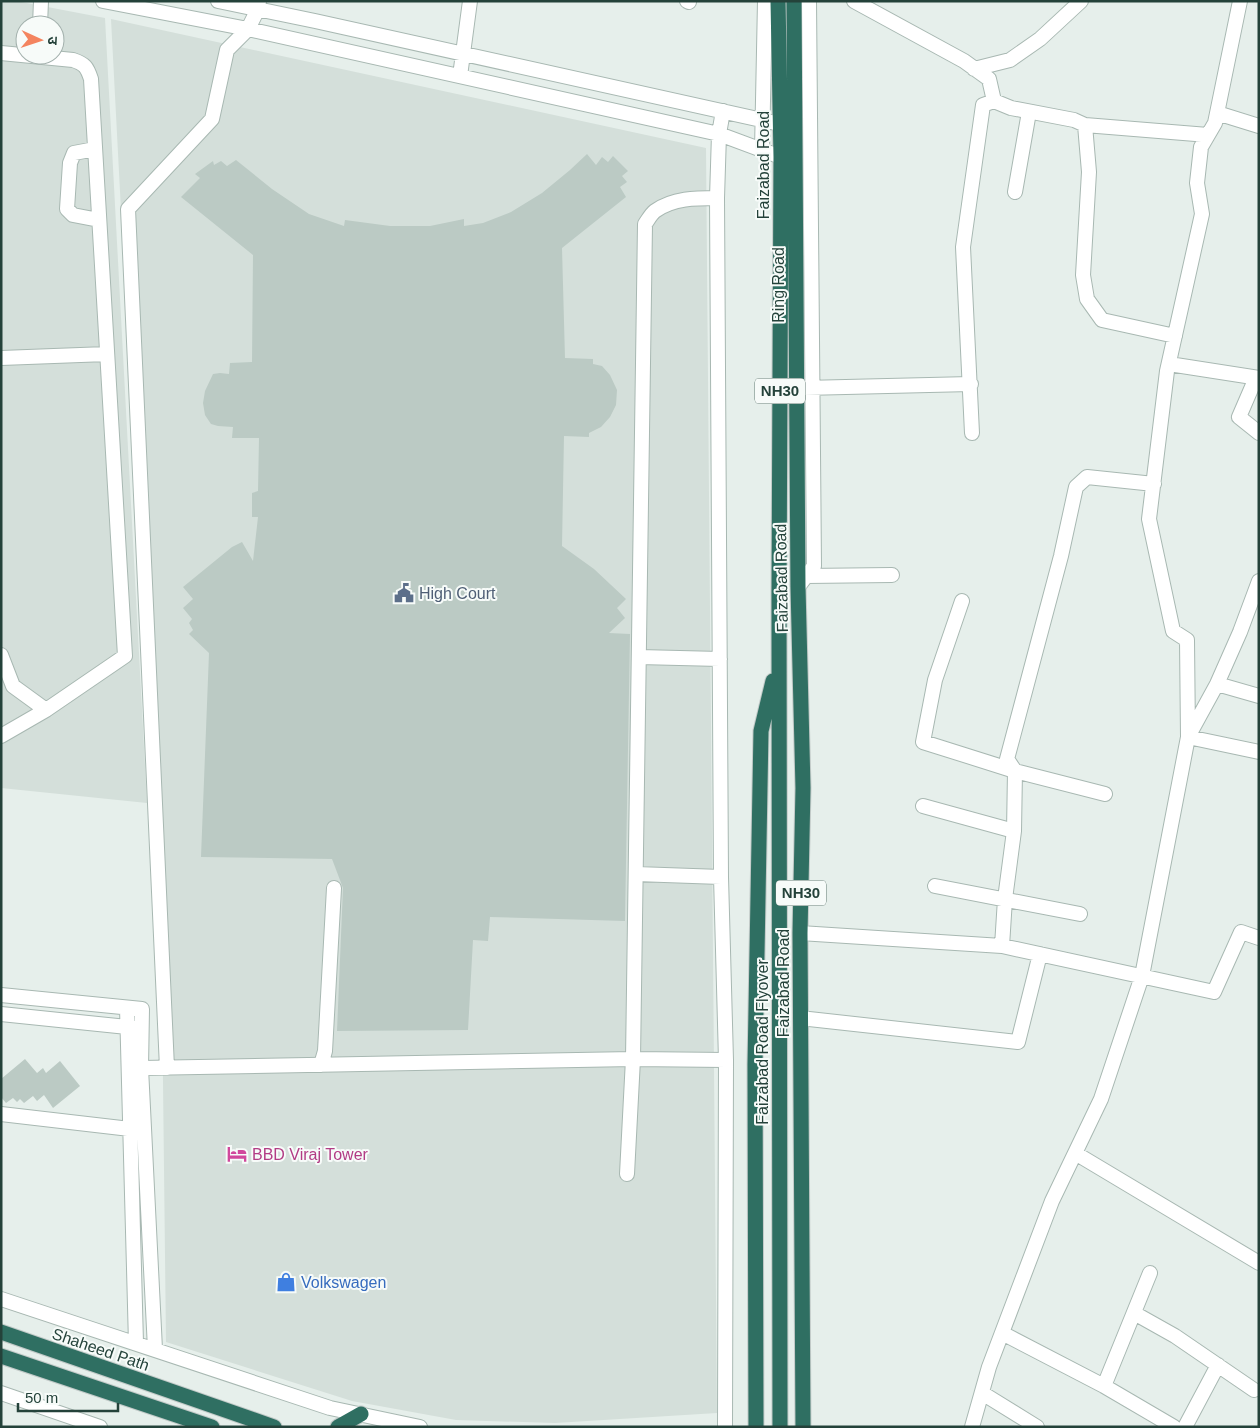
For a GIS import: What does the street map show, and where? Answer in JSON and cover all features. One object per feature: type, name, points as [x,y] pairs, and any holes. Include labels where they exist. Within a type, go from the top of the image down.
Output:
[{"type":"highway","name":"Faizabad Road","points":[[778,1],[781,157],[779,658]]},
{"type":"highway","name":"Ring Road","points":[[794,1],[796,359]]},
{"type":"highway","name":"Faizabad Road","points":[[796,359],[802,581],[803,788],[800,933],[802,1427]]},
{"type":"highway","name":"Faizabad Road Flyover","points":[[779,658],[780,1427]]},
{"type":"highway","name":"NH30","points":[[756,1427],[755,1065],[761,731],[779,658]]},
{"type":"highway","name":"Shaheed Path","points":[[1,1332],[274,1427]]},
{"type":"highway","points":[[1,1356],[212,1427]]},
{"type":"highway","points":[[338,1427],[361,1414]]},
{"type":"street","points":[[40,15],[41,1]]},
{"type":"street","points":[[103,1],[248,29],[719,134],[781,157]]},
{"type":"street","points":[[218,1],[258,5],[780,124]]},
{"type":"street","points":[[460,76],[470,1]]},
{"type":"street","points":[[762,150],[765,1]]},
{"type":"street","points":[[802,581],[814,566],[809,1]]},
{"type":"street","points":[[854,1],[974,68],[989,79],[994,101]]},
{"type":"street","points":[[974,68],[1010,60],[1040,39],[1081,1]]},
{"type":"street","points":[[972,1427],[989,1367],[1052,1201],[1101,1099],[1142,976],[1188,737],[1187,640],[1174,631],[1149,519],[1169,364],[1202,214],[1197,184],[1202,147],[1215,123],[1240,1]]},
{"type":"street","points":[[167,1068],[128,208],[212,119],[227,50],[248,29],[258,5]]},
{"type":"street","points":[[1,53],[15,54]]},
{"type":"street","points":[[1,736],[46,710],[125,656],[91,79],[83,63],[65,59]]},
{"type":"street","points":[[972,433],[963,247],[983,105],[994,101],[1010,108],[1074,120],[1085,125],[1208,135]]},
{"type":"street","points":[[723,111],[719,134],[717,198],[721,877],[726,1060],[725,1427]]},
{"type":"street","points":[[1015,192],[1029,112]]},
{"type":"street","points":[[1217,113],[1259,126]]},
{"type":"street","points":[[1085,125],[1090,172],[1083,275],[1087,299],[1102,320],[1175,336]]},
{"type":"street","points":[[95,149],[74,153],[70,163],[67,210],[73,216],[99,220]]},
{"type":"street","points":[[627,1174],[633,1059],[645,224],[654,212],[665,205],[692,198],[717,198]]},
{"type":"street","points":[[1,358],[108,354]]},
{"type":"street","points":[[1169,364],[1259,378]]},
{"type":"street","points":[[1259,378],[1255,380],[1239,417],[1259,433]]},
{"type":"street","points":[[797,388],[971,384]]},
{"type":"street","points":[[1002,946],[1014,831],[1015,772],[1007,759],[1059,565],[1076,487],[1087,477],[1154,484]]},
{"type":"street","points":[[802,581],[892,575]]},
{"type":"street","points":[[1188,737],[1217,684],[1240,632],[1259,581]]},
{"type":"street","points":[[962,601],[935,680],[923,742],[1015,772],[1105,794]]},
{"type":"street","points":[[1,655],[13,686],[46,710]]},
{"type":"street","points":[[639,657],[720,660]]},
{"type":"street","points":[[1217,684],[1259,696]]},
{"type":"street","points":[[1188,737],[1259,752]]},
{"type":"street","points":[[923,806],[1014,831]]},
{"type":"street","points":[[636,874],[721,877]]},
{"type":"street","points":[[935,886],[1080,914]]},
{"type":"street","points":[[321,1065],[325,1051],[334,888]]},
{"type":"street","points":[[800,933],[1002,946],[1214,992],[1241,932],[1259,938]]},
{"type":"street","points":[[800,1018],[1018,1042],[1040,954]]},
{"type":"street","points":[[1,995],[142,1009],[141,1068],[154,1349]]},
{"type":"street","points":[[127,1008],[136,1343]]},
{"type":"street","points":[[1,1014],[142,1028]]},
{"type":"street","points":[[141,1068],[633,1059],[726,1060]]},
{"type":"street","points":[[1,1114],[130,1129]]},
{"type":"street","points":[[1075,1153],[1259,1263]]},
{"type":"street","points":[[1104,1386],[1150,1273]]},
{"type":"street","points":[[1,1299],[330,1408],[420,1427]]},
{"type":"street","points":[[1134,1312],[1175,1336],[1254,1390]]},
{"type":"street","points":[[1002,1333],[1104,1386],[1174,1427]]},
{"type":"street","points":[[1185,1427],[1218,1365]]},
{"type":"street","points":[[1,1393],[98,1426]]},
{"type":"street","points":[[982,1393],[1037,1427]]},
{"type":"shaded area","points":[[1,1],[16,1],[105,18],[147,803],[1,788]]},
{"type":"shaded area","points":[[111,19],[706,148],[717,1413],[555,1423],[456,1420],[352,1401],[166,1342],[162,995]]},
{"type":"building","name":"High Court","points":[[587,154],[596,165],[602,157],[608,162],[613,156],[628,171],[622,176],[627,182],[620,187],[626,197],[562,248],[565,358],[593,359],[593,364],[602,366],[610,375],[617,390],[616,405],[610,417],[601,427],[589,433],[589,437],[564,436],[562,546],[594,569],[626,599],[617,608],[625,618],[609,633],[630,634],[625,921],[490,917],[488,941],[473,940],[468,1030],[337,1031],[343,888],[332,859],[201,857],[209,653],[189,634],[193,630],[189,623],[192,619],[183,608],[193,599],[183,587],[232,547],[242,542],[253,561],[258,517],[252,517],[252,493],[258,491],[259,438],[232,438],[233,427],[211,424],[205,415],[203,403],[205,391],[213,374],[229,374],[230,363],[252,362],[253,255],[181,197],[200,178],[195,174],[213,161],[214,165],[221,161],[227,166],[236,160],[272,189],[309,214],[344,226],[345,220],[390,226],[430,226],[464,219],[464,226],[483,223],[511,212],[542,193]]},
{"type":"building","points":[[25,1059],[37,1073],[43,1068],[46,1073],[60,1061],[80,1086],[53,1108],[44,1095],[37,1101],[33,1096],[24,1103],[20,1099],[17,1102],[13,1098],[6,1103],[1,1097],[1,1079]]},
{"type":"place","name":"High Court","points":[[404,593]]},
{"type":"place","name":"BBD Viraj Tower","points":[[237,1154]]},
{"type":"place","name":"Volkswagen","points":[[286,1282]]}]
